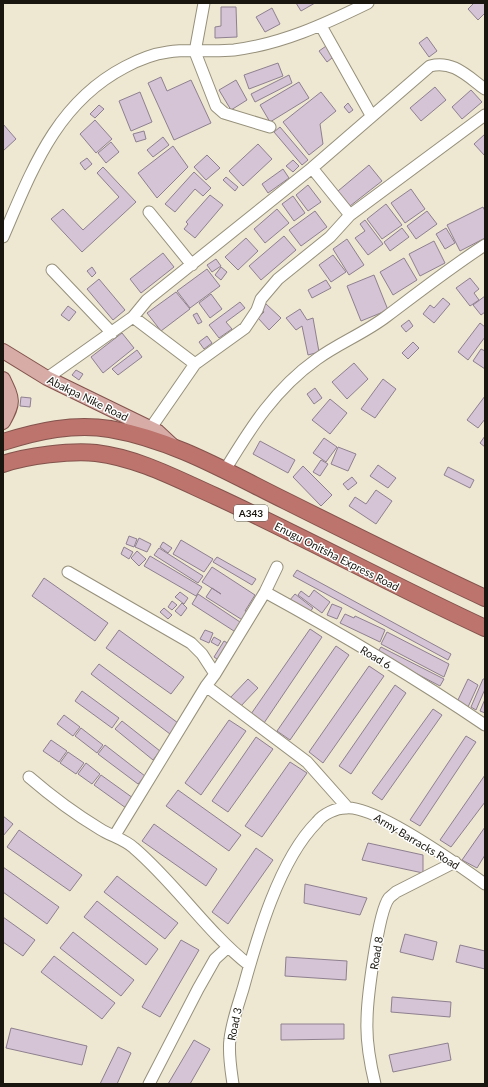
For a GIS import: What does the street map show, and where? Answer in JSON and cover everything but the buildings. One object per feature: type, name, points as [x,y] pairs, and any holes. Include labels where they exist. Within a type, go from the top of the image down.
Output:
[{"type":"highway","name":"A343","points":[[3,442],[25,435],[58,429],[81,427],[111,429],[173,446],[225,470],[387,552],[485,598]]},
{"type":"highway","name":"Enugu Onitsha Express Road","points":[[3,464],[30,458],[95,453],[122,458],[160,471],[249,511],[485,628]]},
{"type":"main road","name":"Abakpa Nike Road","points":[[3,351],[47,378],[158,432],[173,446]]},
{"type":"main road","points":[[3,379],[10,393],[12,406],[3,422]]},
{"type":"street","points":[[204,3],[195,52],[216,106],[224,113],[270,127]]},
{"type":"street","points":[[3,237],[35,163],[60,123],[70,109],[85,94],[116,72],[148,57],[168,52],[235,50],[267,43],[321,26],[368,3]]},
{"type":"street","points":[[321,26],[371,115]]},
{"type":"street","points":[[47,378],[133,317],[147,300],[192,265],[245,220],[312,168],[371,115],[430,66],[445,64],[451,66],[485,89]]},
{"type":"street","points":[[150,429],[195,364],[245,328],[268,289],[330,237],[350,215],[485,115]]},
{"type":"street","points":[[312,168],[350,215]]},
{"type":"street","points":[[149,212],[192,265]]},
{"type":"street","points":[[225,470],[252,424],[281,389],[317,358],[363,333],[457,263],[485,245]]},
{"type":"street","points":[[52,270],[112,332]]},
{"type":"street","points":[[133,317],[195,364]]},
{"type":"street","points":[[115,835],[265,592],[277,567]]},
{"type":"street","points":[[68,572],[191,643],[202,654],[215,674]]},
{"type":"street","name":"Road 6","points":[[265,592],[322,623],[485,725]]},
{"type":"street","points":[[206,686],[307,762],[347,808]]},
{"type":"street","points":[[29,777],[46,792],[71,810],[102,830],[115,835],[133,847],[162,873],[227,948],[249,965]]},
{"type":"street","name":"Army Barracks Road","points":[[249,965],[278,887],[304,837],[317,820],[330,812],[347,808],[364,811],[381,818],[455,862],[485,884]]},
{"type":"street","name":"Road 8","points":[[375,1084],[368,1055],[366,1021],[369,992],[381,921],[386,903],[389,897],[396,892],[455,862]]},
{"type":"street","points":[[149,1084],[215,959],[227,948]]},
{"type":"street","name":"Road 3","points":[[233,1084],[230,1039],[249,965]]}]
